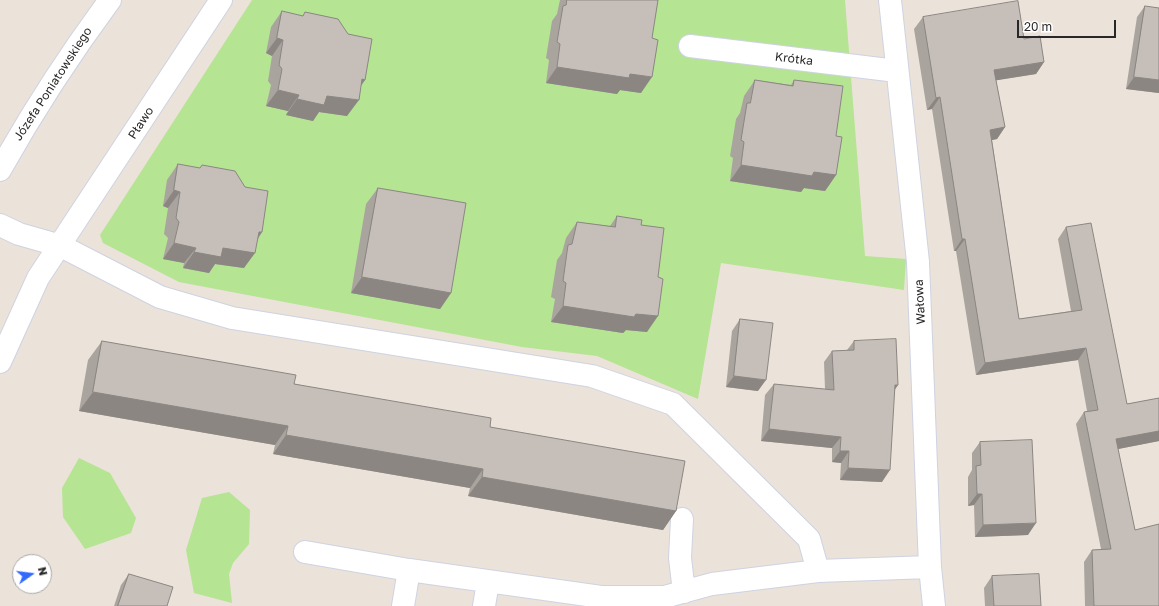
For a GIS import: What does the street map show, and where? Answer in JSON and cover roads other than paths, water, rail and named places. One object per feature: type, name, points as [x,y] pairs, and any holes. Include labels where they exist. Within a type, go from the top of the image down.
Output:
[{"type":"street","name":"Józefa Poniatowskiego","points":[[0,170],[44,96],[110,0]]},
{"type":"street","name":"Pławo","points":[[0,362],[38,278],[61,246],[222,0]]},
{"type":"street","name":"Wałowa","points":[[890,0],[918,262],[930,568],[934,606]]},
{"type":"street","name":"Krótka","points":[[690,46],[897,71]]},
{"type":"street","points":[[0,225],[19,234],[61,246],[160,297],[232,318],[592,376],[673,404],[809,539],[818,571]]},
{"type":"street","points":[[674,595],[680,558],[682,519]]},
{"type":"street","points":[[305,552],[409,570],[601,597],[674,595],[712,584],[818,571],[930,568]]},
{"type":"street","points":[[403,606],[409,570]]},
{"type":"street","points":[[484,606],[488,582]]}]
